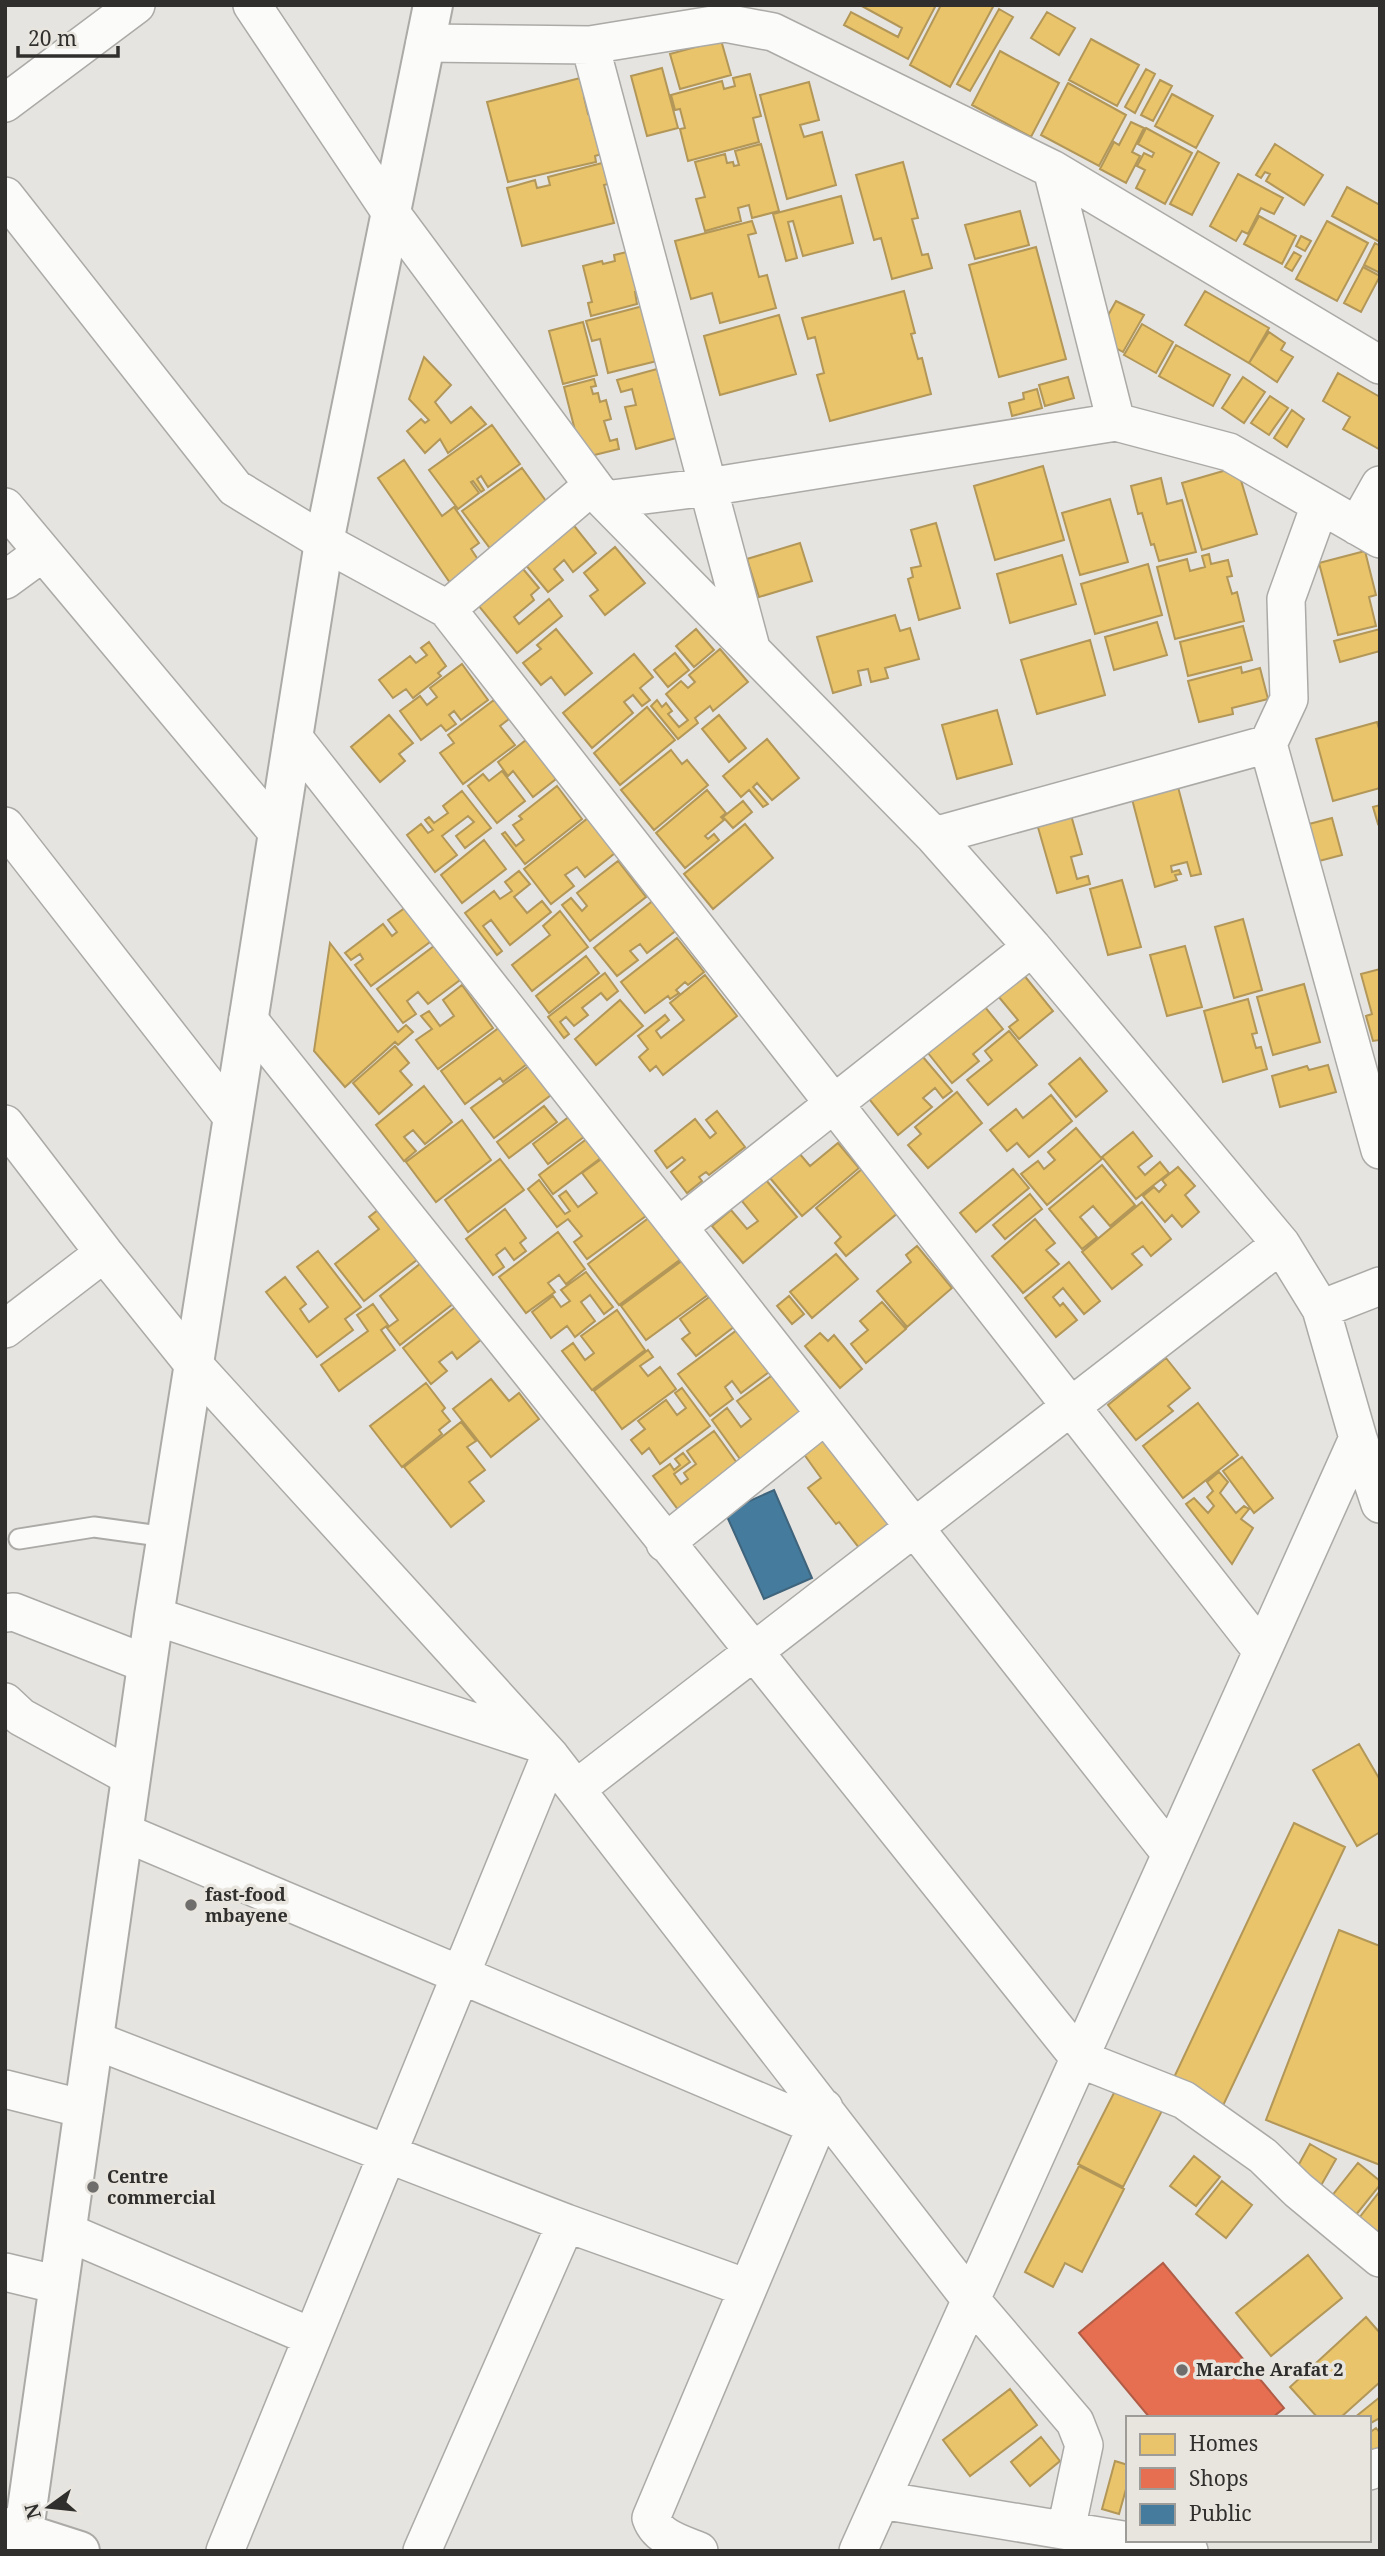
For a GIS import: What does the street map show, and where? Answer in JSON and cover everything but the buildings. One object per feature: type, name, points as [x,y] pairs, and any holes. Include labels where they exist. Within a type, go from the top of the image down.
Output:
[{"type":"street","points":[[5,103],[136,5]]},
{"type":"street","points":[[253,5],[391,213],[599,492],[934,836],[1032,947],[1281,1244],[1321,1309],[1380,1504]]},
{"type":"street","points":[[80,2551],[17,2537],[59,2286],[154,1616],[324,542],[433,5]]},
{"type":"street","points":[[425,43],[590,45],[725,23],[772,32],[1052,169],[1380,365]]},
{"type":"street","points":[[590,45],[751,649]]},
{"type":"street","points":[[1052,169],[1116,422]]},
{"type":"street","points":[[5,196],[235,488],[324,542],[447,609],[1262,1651]]},
{"type":"street","points":[[447,609],[599,492],[708,487],[1116,422],[1229,452],[1368,533],[1380,485]]},
{"type":"street","points":[[1320,505],[1286,599],[1289,698],[1268,744],[1367,1056],[1380,1150]]},
{"type":"street","points":[[5,507],[278,833]]},
{"type":"street","points":[[5,580],[42,553]]},
{"type":"street","points":[[293,737],[1171,1854]]},
{"type":"street","points":[[934,836],[1268,744]]},
{"type":"street","points":[[5,826],[233,1118]]},
{"type":"street","points":[[678,1227],[1032,947]]},
{"type":"street","points":[[248,1019],[1080,2059],[1184,2100],[1263,2157],[1298,2190],[1380,2258]]},
{"type":"street","points":[[5,1124],[194,1365],[545,1749],[820,2117],[1075,2422],[1084,2445],[1066,2530]]},
{"type":"street","points":[[576,1789],[1281,1244]]},
{"type":"street","points":[[5,1329],[104,1253]]},
{"type":"street","points":[[1321,1309],[1380,1286]]},
{"type":"street","points":[[665,1543],[825,1415]]},
{"type":"street","points":[[858,2551],[1358,1438]]},
{"type":"street","points":[[5,1613],[14,1612],[147,1664]]},
{"type":"street","points":[[154,1616],[545,1749]]},
{"type":"street","points":[[5,1702],[21,1717],[131,1777]]},
{"type":"street","points":[[225,2551],[461,1975],[545,1749]]},
{"type":"street","points":[[123,1832],[461,1975],[820,2117]]},
{"type":"street","points":[[94,2040],[566,2222],[747,2288]]},
{"type":"street","points":[[5,2088],[84,2109]]},
{"type":"street","points":[[699,2551],[662,2535],[651,2518],[820,2117]]},
{"type":"street","points":[[422,2551],[566,2222]]},
{"type":"street","points":[[67,2232],[312,2337]]},
{"type":"street","points":[[5,2272],[59,2286]]},
{"type":"street","points":[[881,2500],[1126,2540]]},
{"type":"street","points":[[1136,2542],[1189,2551]]},
{"type":"lane","points":[[19,1539],[94,1527],[167,1537]]},
{"type":"place","name":"fast-food mbayene","points":[[191,1905]]},
{"type":"place","name":"Centre commercial","points":[[93,2187]]},
{"type":"place","name":"Marche Arafat 2","points":[[1182,2370]]}]
